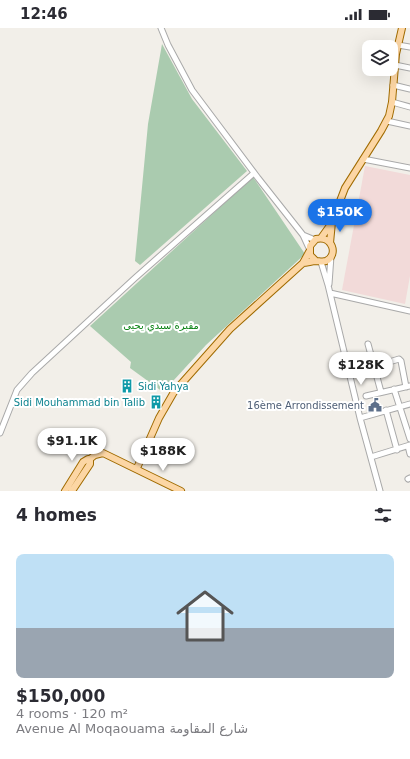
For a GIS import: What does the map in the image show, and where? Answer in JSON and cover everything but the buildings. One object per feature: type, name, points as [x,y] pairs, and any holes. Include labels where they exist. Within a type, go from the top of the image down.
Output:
[{"type":"main road","points":[[398,45],[402,28]]},
{"type":"main road","points":[[303,263],[326,261],[331,256],[333,250],[330,243],[332,222],[345,188],[387,121],[392,102],[394,76]]},
{"type":"main road","points":[[137,468],[159,418],[174,392],[230,329],[303,263],[311,244],[318,239],[332,222]]},
{"type":"main road","points":[[318,239],[326,240],[330,243]]},
{"type":"main road","points":[[309,250],[312,257],[318,261]]},
{"type":"main road","points":[[65,491],[82,463],[88,459],[90,460],[95,455],[106,453],[181,491]]},
{"type":"main road","points":[[72,491],[90,464],[90,460]]},
{"type":"street","points":[[161,28],[177,64],[192,90],[254,173],[303,235],[309,250]]},
{"type":"street","points":[[398,45],[410,47]]},
{"type":"street","points":[[398,66],[410,68]]},
{"type":"street","points":[[393,85],[410,89]]},
{"type":"street","points":[[392,102],[410,107]]},
{"type":"street","points":[[387,121],[410,126]]},
{"type":"street","points":[[363,159],[410,168]]},
{"type":"street","points":[[0,433],[17,390],[27,378],[130,282],[254,173]]},
{"type":"street","points":[[303,235],[318,239]]},
{"type":"street","points":[[328,285],[331,256]]},
{"type":"street","points":[[318,261],[328,285],[360,418],[380,491]]},
{"type":"street","points":[[330,293],[410,313]]},
{"type":"street","points":[[368,344],[381,392]]},
{"type":"street","points":[[350,374],[400,359],[408,386],[366,396]]},
{"type":"street","points":[[394,389],[408,425],[410,439]]},
{"type":"street","points":[[360,418],[410,404]]},
{"type":"street","points":[[386,410],[397,450]]},
{"type":"street","points":[[371,457],[409,446],[410,454]]},
{"type":"shaded area","points":[[365,166],[410,175],[410,276],[405,304],[342,290]]},
{"type":"green space","points":[[162,44],[192,99],[247,171],[140,265],[135,261],[148,124]]},
{"type":"green space","name":"مقبرة سيدي يحيى","points":[[253,177],[305,254],[206,345],[163,392],[130,368],[131,362],[90,326]]},
{"type":"place","name":"Sidi Yahya","points":[[127,386]]},
{"type":"place","name":"Sidi Mouhammad bin Talib","points":[[156,402]]},
{"type":"place","name":"16ème Arrondissement","points":[[375,405]]}]
